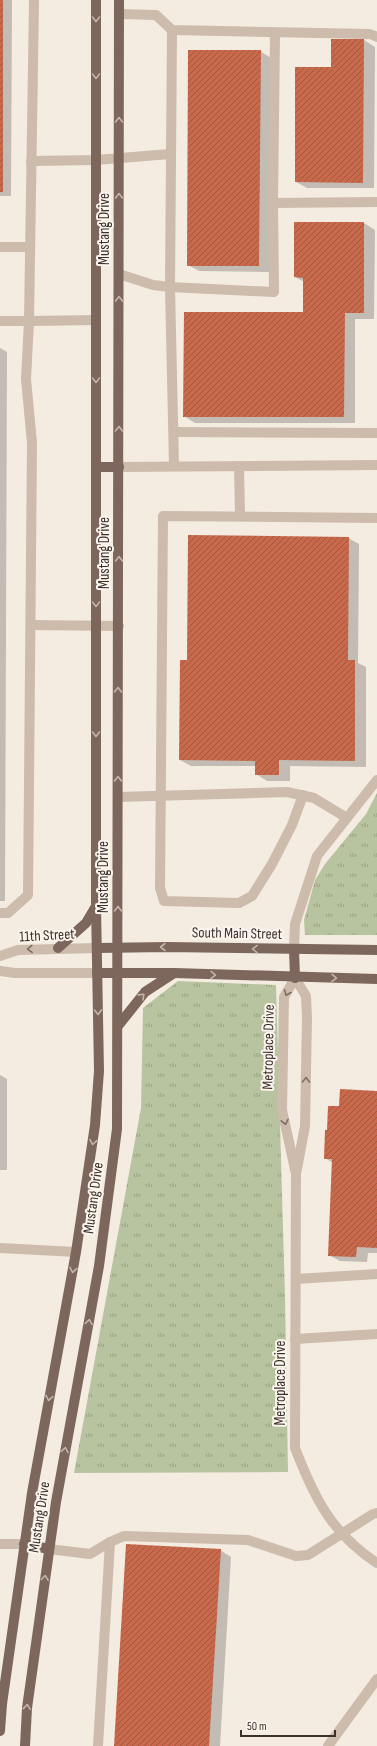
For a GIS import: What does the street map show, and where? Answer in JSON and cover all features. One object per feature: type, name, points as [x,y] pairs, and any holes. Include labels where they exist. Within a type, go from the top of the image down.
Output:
[{"type":"main road","name":"Mustang Drive","points":[[0,1731],[2,1704],[32,1493],[76,1252],[95,1124],[99,1071],[96,906],[96,0]]},
{"type":"main road","name":"Mustang Drive","points":[[25,1746],[27,1708],[56,1502],[99,1266],[117,1130],[119,0]]},
{"type":"main road","points":[[96,467],[118,467]]},
{"type":"main road","points":[[58,948],[86,923],[96,906]]},
{"type":"main road","name":"South Main Street","points":[[97,948],[377,950]]},
{"type":"main road","points":[[294,949],[295,978]]},
{"type":"main road","points":[[97,973],[174,973],[377,980]]},
{"type":"main road","points":[[118,1026],[145,992],[174,973]]},
{"type":"main road","points":[[24,1544],[49,1549]]},
{"type":"street","points":[[0,912],[8,913],[28,895],[32,443],[26,379],[29,321],[34,0]]},
{"type":"street","points":[[119,14],[156,15],[172,30],[370,34],[377,37]]},
{"type":"street","points":[[172,30],[170,287],[174,466]]},
{"type":"street","points":[[119,274],[153,285],[170,287],[274,292],[273,203],[275,32]]},
{"type":"street","points":[[31,161],[119,159],[170,154]]},
{"type":"street","points":[[273,203],[377,202]]},
{"type":"street","points":[[0,247],[30,247]]},
{"type":"street","points":[[0,321],[96,320]]},
{"type":"street","points":[[174,432],[377,433]]},
{"type":"street","points":[[118,467],[377,465]]},
{"type":"street","points":[[239,466],[240,516]]},
{"type":"street","points":[[303,795],[292,825],[272,864],[252,896],[238,903],[164,901],[160,888],[163,516],[377,518]]},
{"type":"street","points":[[30,625],[118,626]]},
{"type":"street","points":[[294,949],[295,924],[317,856],[377,780]]},
{"type":"street","points":[[118,796],[287,792],[314,798],[348,818]]},
{"type":"street","name":"11th Street","points":[[0,956],[18,950],[97,948]]},
{"type":"street","points":[[0,970],[15,973],[97,973]]},
{"type":"street","name":"Metroplace Drive","points":[[296,1174],[282,1110],[284,996],[295,978],[306,996],[307,1018],[305,1126],[296,1174],[295,1448],[310,1486],[325,1513],[341,1534],[377,1563]]},
{"type":"street","points":[[0,1248],[76,1252]]},
{"type":"street","points":[[296,1279],[377,1274]]},
{"type":"street","points":[[295,1339],[377,1334]]},
{"type":"street","points":[[49,1549],[90,1554],[110,1542],[124,1536],[248,1540],[296,1556],[308,1555],[373,1514],[377,1513]]},
{"type":"street","points":[[98,1746],[110,1542]]},
{"type":"street","points":[[0,1544],[24,1544]]},
{"type":"street","points":[[328,1746],[377,1679]]},
{"type":"green space","points":[[377,793],[377,935],[305,935],[304,920],[315,880],[325,864],[366,814]]},
{"type":"green space","points":[[178,981],[276,985],[285,1297],[288,1472],[74,1473],[141,1108],[143,1008]]},
{"type":"building","points":[[0,0],[3,0],[3,192],[0,192]]},
{"type":"building","points":[[331,39],[364,39],[363,183],[295,182],[295,67],[331,67]]},
{"type":"building","points":[[188,50],[261,50],[259,266],[187,266]]},
{"type":"building","points":[[294,222],[364,222],[364,313],[345,313],[344,417],[183,417],[184,312],[303,312],[303,278],[294,277]]},
{"type":"building","points":[[188,535],[349,537],[348,660],[355,660],[355,761],[279,760],[279,775],[255,775],[255,761],[179,760],[180,660],[187,660]]},
{"type":"building","points":[[340,1089],[377,1091],[377,1248],[357,1247],[356,1257],[328,1256],[332,1159],[324,1159],[325,1130],[327,1130],[328,1106],[339,1106]]},
{"type":"building","points":[[126,1544],[221,1549],[209,1746],[114,1746]]}]
